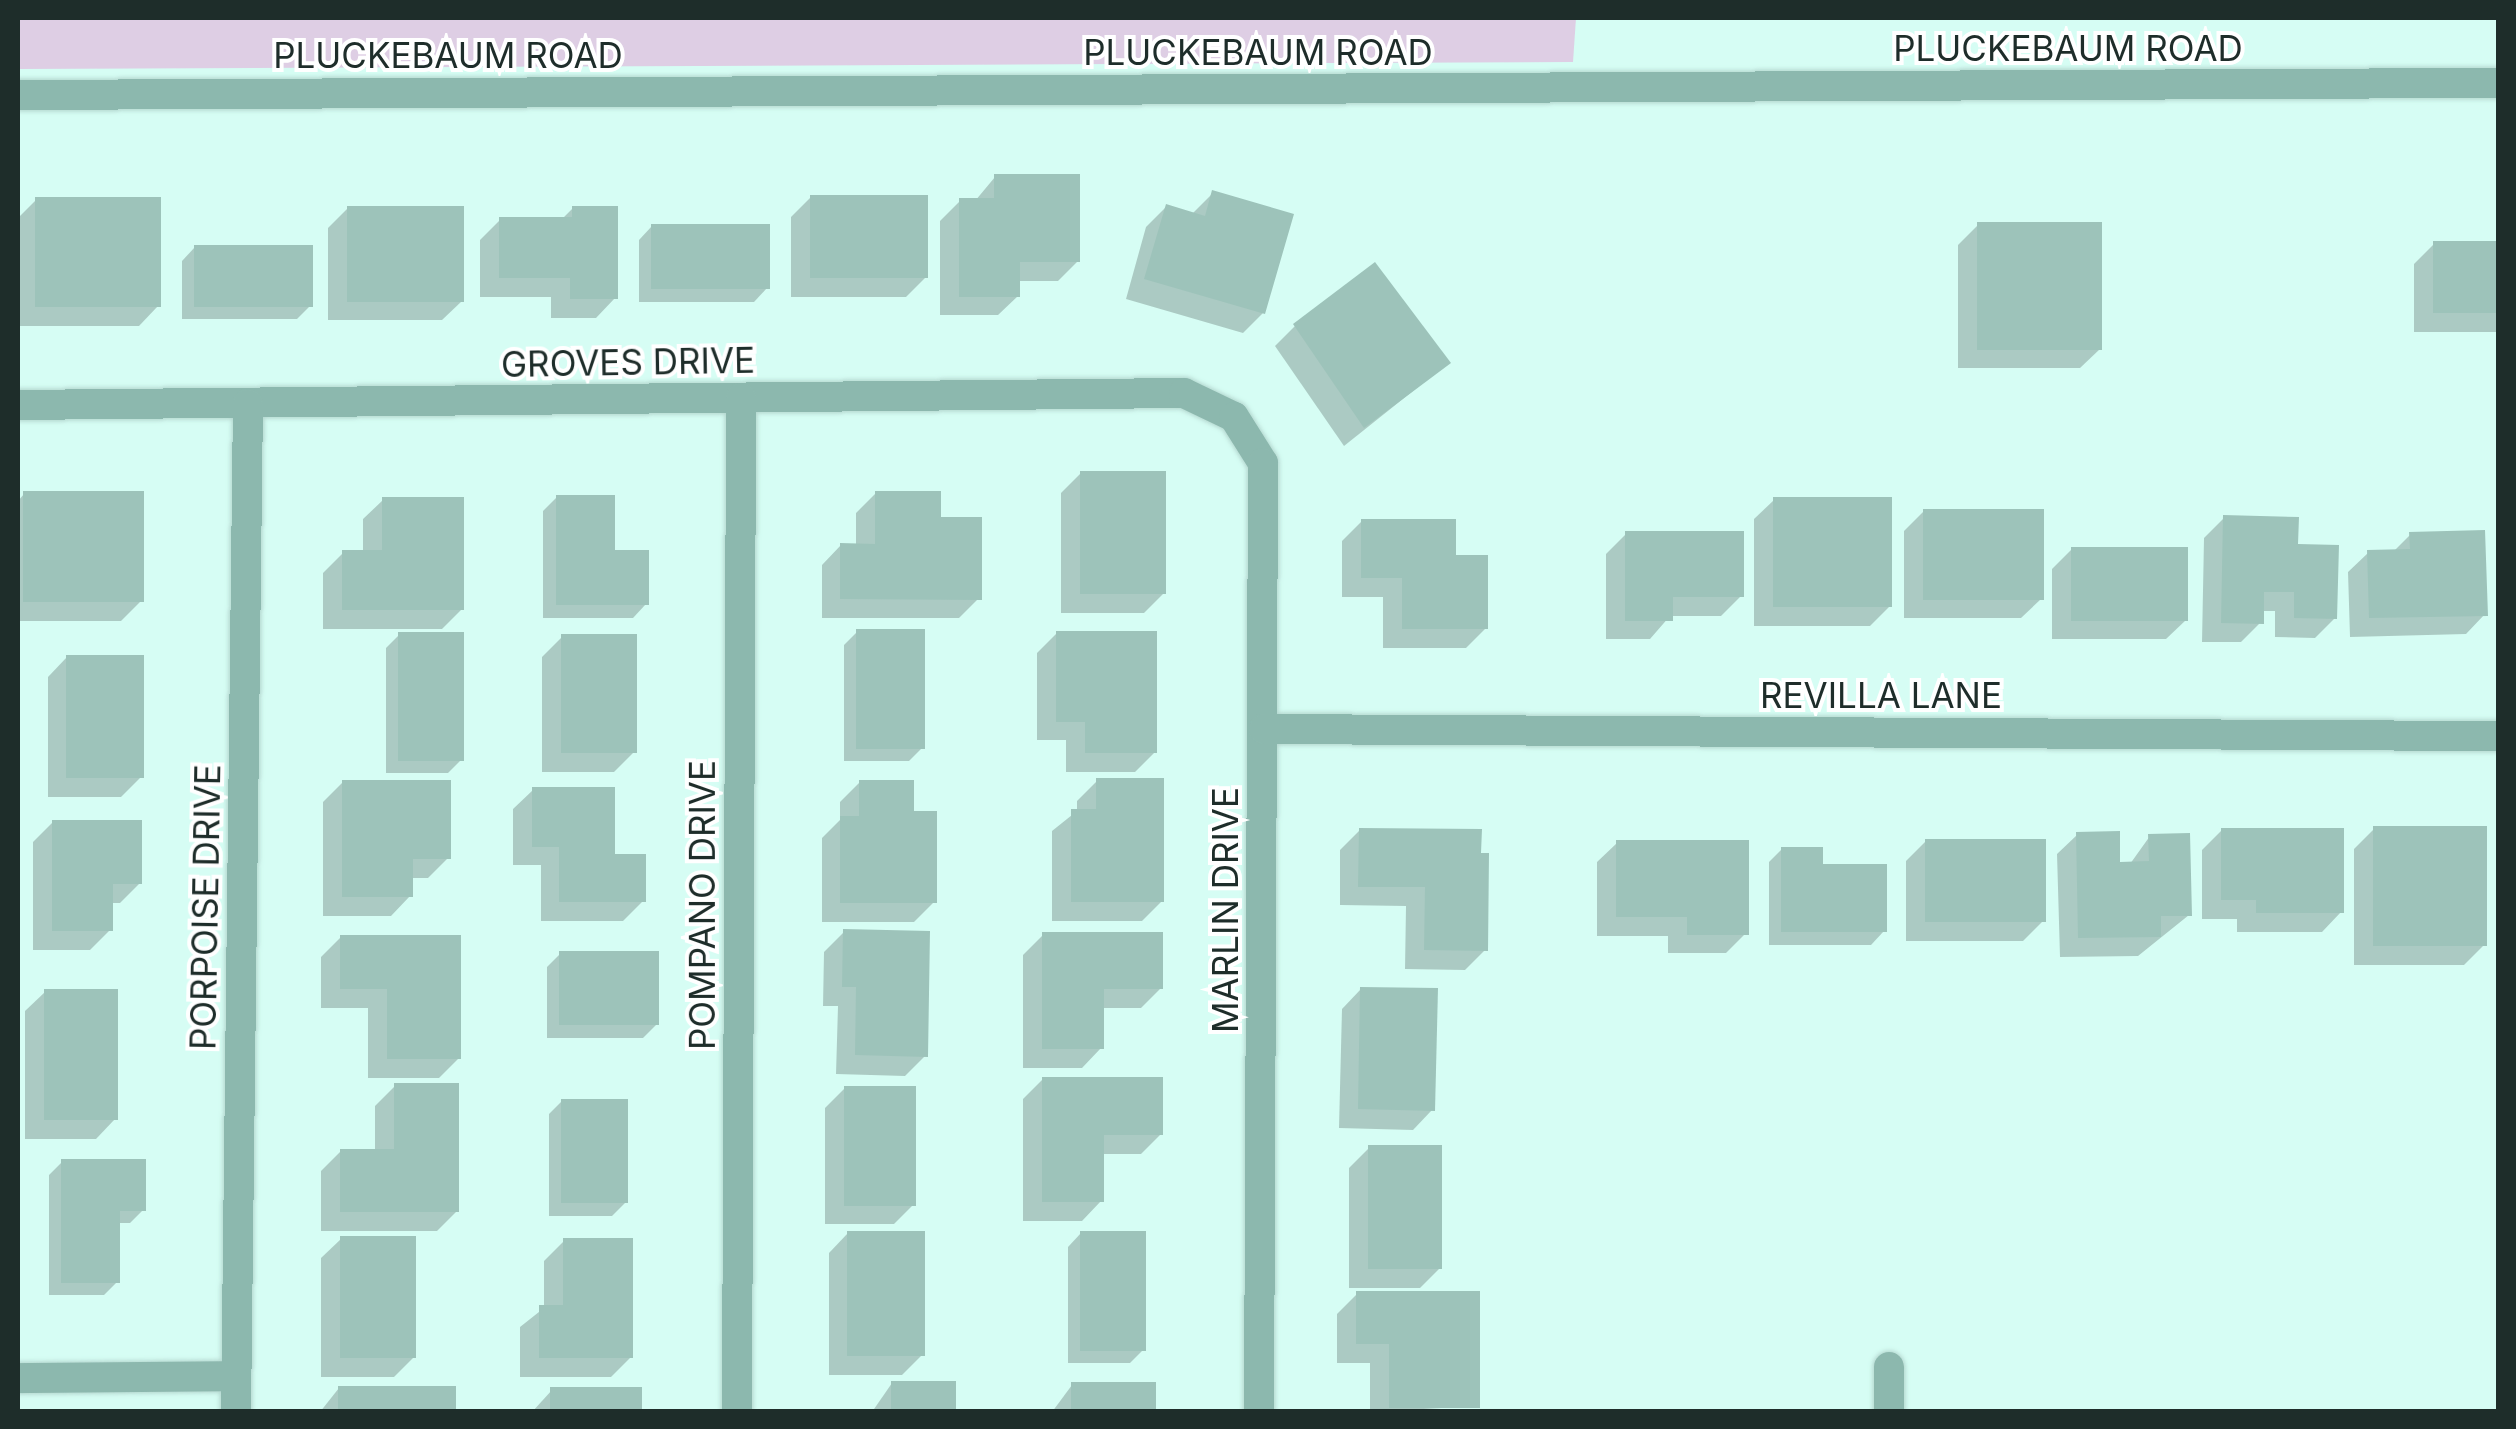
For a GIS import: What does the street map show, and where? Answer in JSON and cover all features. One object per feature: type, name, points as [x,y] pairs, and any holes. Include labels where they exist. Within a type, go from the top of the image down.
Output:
[{"type":"street","name":"PLUCKEBAUM ROAD","points":[[18,95],[2498,83]]},
{"type":"street","name":"GROVES DRIVE","points":[[18,405],[1184,393],[1234,417]]},
{"type":"street","name":"POMPANO DRIVE","points":[[738,1412],[742,398]]},
{"type":"street","name":"PORPOISE DRIVE","points":[[236,1412],[248,404]]},
{"type":"street","name":"MARLIN DRIVE","points":[[1234,417],[1263,463],[1259,1412]]},
{"type":"street","name":"REVILLA LANE","points":[[1264,729],[2498,736]]},
{"type":"street","points":[[1889,1412],[1890,1367]]},
{"type":"street","points":[[18,1378],[236,1376]]},
{"type":"shaded area","points":[[18,18],[1576,18],[1573,62],[18,69]]},
{"type":"building","points":[[994,174],[1080,174],[1080,262],[1020,262],[1020,297],[959,297],[959,198],[994,198]]},
{"type":"building","points":[[1212,190],[1294,214],[1265,314],[1144,279],[1166,204],[1205,216]]},
{"type":"building","points":[[810,195],[928,195],[928,278],[810,278]]},
{"type":"building","points":[[35,197],[161,197],[161,307],[35,307]]},
{"type":"building","points":[[347,206],[464,206],[464,302],[347,302]]},
{"type":"building","points":[[572,206],[618,206],[618,299],[570,299],[570,278],[499,278],[499,217],[572,217]]},
{"type":"building","points":[[1977,222],[2102,222],[2102,350],[1977,350]]},
{"type":"building","points":[[651,224],[770,224],[770,289],[651,289]]},
{"type":"building","points":[[2433,241],[2498,241],[2498,313],[2433,313]]},
{"type":"building","points":[[194,245],[313,245],[313,307],[194,307]]},
{"type":"building","points":[[1375,262],[1451,363],[1364,428],[1293,324]]},
{"type":"building","points":[[1080,471],[1166,471],[1166,594],[1080,594]]},
{"type":"building","points":[[23,491],[144,491],[144,602],[23,602]]},
{"type":"building","points":[[875,491],[941,491],[941,517],[982,517],[982,600],[840,599],[840,543],[875,544]]},
{"type":"building","points":[[556,495],[615,495],[615,550],[649,550],[649,605],[556,605]]},
{"type":"building","points":[[382,497],[464,497],[464,610],[342,610],[342,550],[382,550]]},
{"type":"building","points":[[1773,497],[1892,497],[1892,607],[1773,607]]},
{"type":"building","points":[[1923,509],[2044,509],[2044,600],[1923,600]]},
{"type":"building","points":[[2223,515],[2299,517],[2298,544],[2339,545],[2337,619],[2294,618],[2294,592],[2264,592],[2264,624],[2221,623]]},
{"type":"building","points":[[1361,519],[1456,519],[1456,555],[1488,555],[1488,629],[1402,629],[1402,578],[1361,578]]},
{"type":"building","points":[[2485,530],[2488,616],[2369,618],[2367,550],[2410,549],[2409,532]]},
{"type":"building","points":[[1625,531],[1744,531],[1744,597],[1673,597],[1673,621],[1625,621]]},
{"type":"building","points":[[2071,547],[2188,547],[2188,621],[2071,621]]},
{"type":"building","points":[[856,629],[925,629],[925,749],[856,749]]},
{"type":"building","points":[[1056,631],[1157,631],[1157,753],[1085,753],[1085,722],[1056,722]]},
{"type":"building","points":[[398,632],[464,632],[464,761],[398,761]]},
{"type":"building","points":[[561,634],[637,634],[637,753],[561,753]]},
{"type":"building","points":[[66,655],[144,655],[144,778],[66,778]]},
{"type":"building","points":[[1096,778],[1164,778],[1164,902],[1071,902],[1071,809],[1096,809]]},
{"type":"building","points":[[342,780],[451,780],[451,859],[413,859],[413,897],[342,897]]},
{"type":"building","points":[[859,780],[914,780],[914,811],[937,811],[937,903],[840,903],[840,816],[859,816]]},
{"type":"building","points":[[532,787],[615,787],[615,854],[646,854],[646,902],[559,902],[559,847],[532,847]]},
{"type":"building","points":[[52,820],[142,820],[142,884],[113,884],[113,931],[52,931]]},
{"type":"building","points":[[2373,826],[2487,826],[2487,946],[2373,946]]},
{"type":"building","points":[[1359,828],[1482,829],[1481,853],[1489,853],[1488,951],[1424,950],[1425,887],[1358,887]]},
{"type":"building","points":[[2221,828],[2344,828],[2344,913],[2256,913],[2256,900],[2221,900]]},
{"type":"building","points":[[2120,831],[2120,862],[2149,861],[2148,834],[2190,833],[2192,916],[2161,916],[2161,937],[2078,938],[2076,832]]},
{"type":"building","points":[[1925,839],[2046,839],[2046,922],[1925,922]]},
{"type":"building","points":[[1616,840],[1749,840],[1749,935],[1687,935],[1687,917],[1616,917]]},
{"type":"building","points":[[1781,847],[1823,847],[1823,864],[1887,864],[1887,932],[1781,932]]},
{"type":"building","points":[[843,929],[930,931],[928,1057],[855,1055],[856,987],[842,987]]},
{"type":"building","points":[[1042,932],[1163,932],[1163,989],[1104,989],[1104,1049],[1042,1049]]},
{"type":"building","points":[[340,935],[461,935],[461,1059],[387,1059],[387,989],[340,989]]},
{"type":"building","points":[[559,951],[659,951],[659,1025],[559,1025]]},
{"type":"building","points":[[1360,987],[1438,988],[1435,1111],[1358,1109]]},
{"type":"building","points":[[44,989],[118,989],[118,1120],[44,1120]]},
{"type":"building","points":[[1042,1077],[1163,1077],[1163,1135],[1104,1135],[1104,1202],[1042,1202]]},
{"type":"building","points":[[394,1083],[459,1083],[459,1212],[340,1212],[340,1149],[394,1149]]},
{"type":"building","points":[[844,1086],[916,1086],[916,1206],[844,1206]]},
{"type":"building","points":[[561,1099],[628,1099],[628,1203],[561,1203]]},
{"type":"building","points":[[1368,1145],[1442,1145],[1442,1269],[1368,1269]]},
{"type":"building","points":[[61,1159],[146,1159],[146,1211],[120,1211],[120,1283],[61,1283]]},
{"type":"building","points":[[847,1231],[925,1231],[925,1356],[847,1356]]},
{"type":"building","points":[[1080,1231],[1146,1231],[1146,1351],[1080,1351]]},
{"type":"building","points":[[340,1236],[416,1236],[416,1358],[340,1358]]},
{"type":"building","points":[[563,1238],[633,1238],[633,1358],[539,1358],[539,1305],[563,1305]]},
{"type":"building","points":[[1356,1291],[1480,1291],[1480,1408],[1389,1408],[1389,1344],[1356,1344]]},
{"type":"building","points":[[891,1381],[956,1381],[956,1412],[891,1412]]},
{"type":"building","points":[[1071,1382],[1156,1382],[1156,1412],[1071,1412]]},
{"type":"building","points":[[338,1386],[456,1386],[456,1412],[338,1412]]},
{"type":"building","points":[[550,1387],[642,1387],[642,1412],[550,1412]]}]
